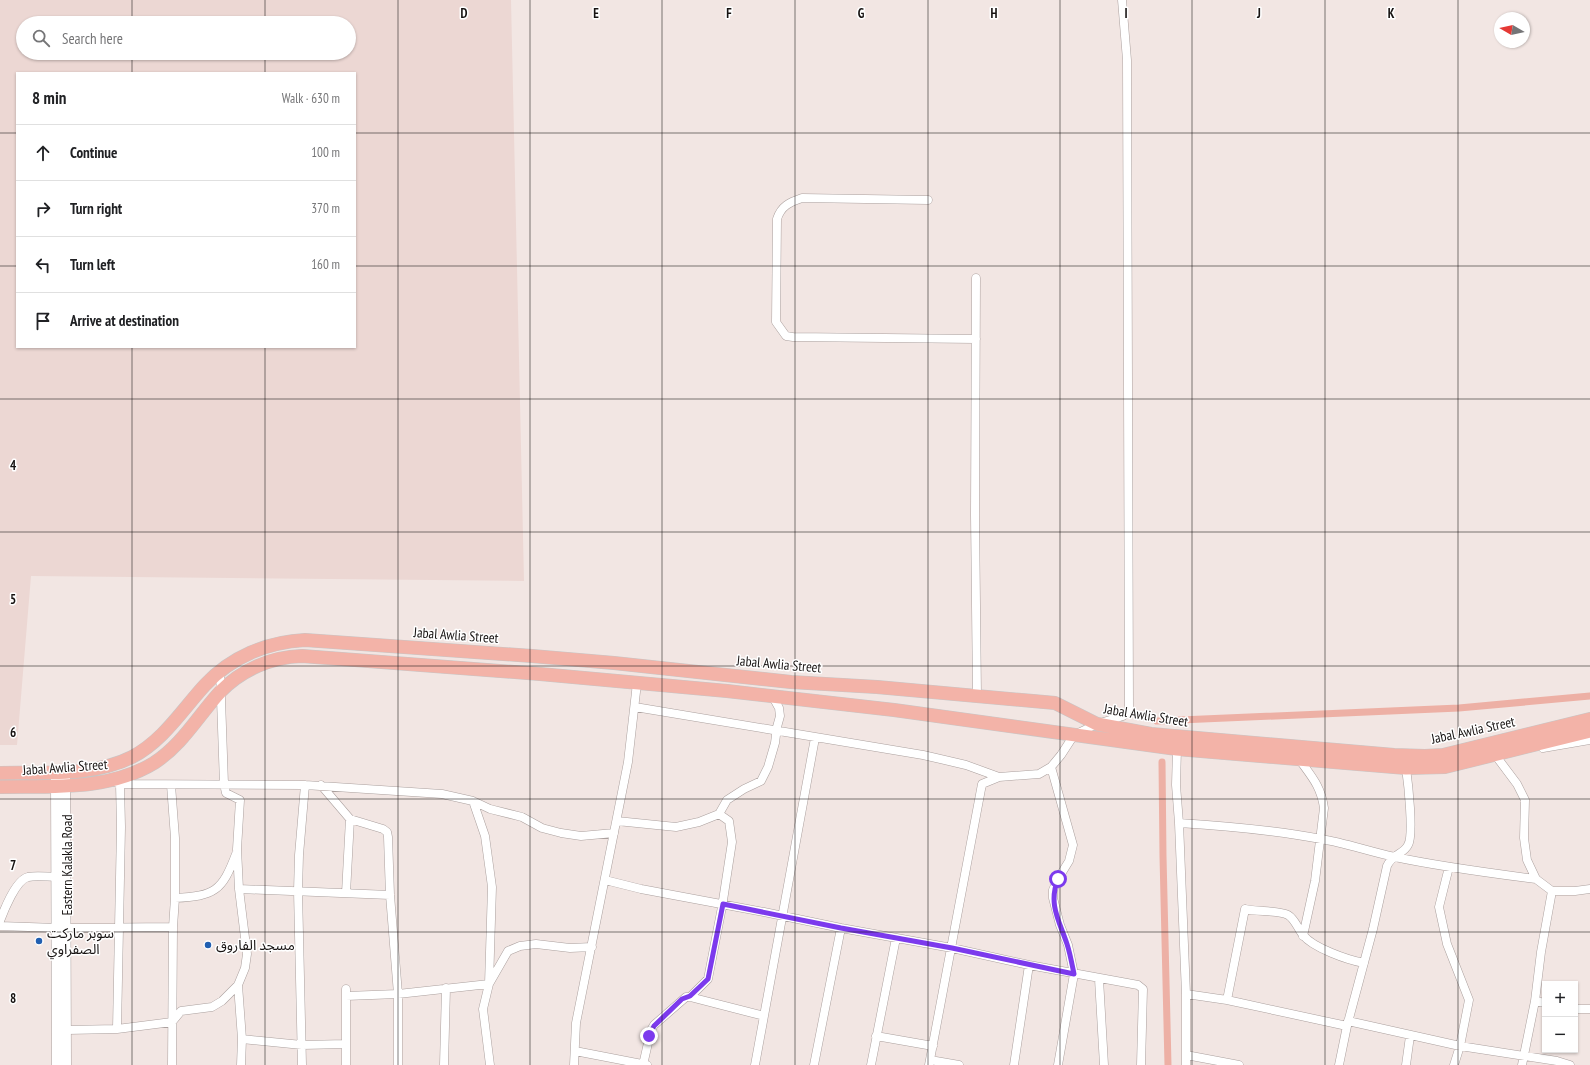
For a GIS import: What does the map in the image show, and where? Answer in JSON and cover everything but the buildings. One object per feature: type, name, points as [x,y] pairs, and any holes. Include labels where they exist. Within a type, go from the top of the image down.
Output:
[{"type":"highway","name":"Jabal Awlia Street","points":[[0,773],[60,772],[90,769],[117,763],[146,748],[157,740],[205,685],[220,670],[233,661],[268,645],[279,642],[304,640],[607,663],[791,682],[877,687],[1055,704],[1097,724],[1136,732],[1374,754],[1426,756],[1459,752],[1590,719]]},
{"type":"highway","name":"Jabal Awlia Street","points":[[0,787],[61,786],[116,782],[141,770],[169,752],[185,735],[219,693],[240,676],[258,666],[282,658],[302,656],[425,664],[637,683],[894,710],[1177,749],[1406,768],[1445,767],[1590,731]]},
{"type":"street","points":[[959,1065],[930,1062],[982,784],[999,777],[1039,774],[1050,767],[1062,756],[1074,735],[1097,724],[1123,716],[1129,712],[1130,545],[1127,68],[1126,38],[1122,0]]},
{"type":"street","points":[[928,200],[802,198],[781,209],[776,219],[776,322],[786,336],[793,337],[976,339]]},
{"type":"street","points":[[976,278],[975,515],[977,696]]},
{"type":"street","points":[[67,1030],[118,1029],[172,1022],[181,1011],[212,1007],[222,1001],[238,985],[245,968],[247,954],[239,889],[237,849],[240,800],[226,793],[224,784],[219,693],[220,670]]},
{"type":"street","points":[[574,1065],[576,1023],[628,762],[637,683]]},
{"type":"street","points":[[617,821],[676,827],[699,822],[720,814],[727,800],[744,789],[761,781],[770,761],[780,716],[779,708],[773,697]]},
{"type":"street","points":[[635,707],[923,755],[966,765],[999,777]]},
{"type":"street","points":[[754,1065],[815,738]]},
{"type":"street","points":[[1468,761],[1590,740]]},
{"type":"street","points":[[1177,749],[1176,785],[1186,994],[1186,1065]]},
{"type":"street","points":[[1496,756],[1516,784],[1525,800],[1524,838],[1526,860],[1536,879],[1552,891],[1575,891],[1590,889]]},
{"type":"street","points":[[1299,759],[1317,783],[1323,795],[1324,808],[1322,839],[1315,881],[1303,936]]},
{"type":"street","points":[[1050,767],[1073,845],[1069,861],[1053,890],[1053,898],[1060,925],[1068,945],[1074,974],[1058,1065]]},
{"type":"street","points":[[1339,1065],[1347,1024],[1364,963],[1387,866],[1389,860],[1406,848],[1410,840],[1406,768]]},
{"type":"street","points":[[60,772],[61,786]]},
{"type":"street","points":[[118,1029],[121,827],[116,782],[172,785],[321,785],[412,793],[442,794],[473,801],[490,809],[522,817],[542,828],[561,833],[581,836],[614,834]]},
{"type":"street","points":[[172,785],[175,838],[172,1065]]},
{"type":"street","points":[[302,1065],[298,891],[299,855],[305,785]]},
{"type":"street","points":[[321,785],[350,819],[383,829],[387,832],[390,895],[398,994],[398,1065]]},
{"type":"street","name":"Eastern Kalakla Road","points":[[57,1065],[62,928],[56,877],[61,786]]},
{"type":"street","name":"Eastern Kalakla Road","points":[[61,786],[62,928],[67,1030],[66,1065]]},
{"type":"street","points":[[473,801],[485,836],[492,887],[489,984],[483,1009],[490,1065]]},
{"type":"street","points":[[575,1051],[644,1065],[649,1036],[654,1026],[682,999],[690,996],[708,979],[723,904],[732,842],[730,821],[720,814]]},
{"type":"street","points":[[346,893],[350,819]]},
{"type":"street","points":[[1179,823],[1246,828],[1322,839],[1393,856],[1449,867],[1536,879]]},
{"type":"street","points":[[175,898],[203,895],[216,890],[229,873],[237,849]]},
{"type":"street","points":[[1449,867],[1439,907],[1447,944],[1469,1000],[1460,1046],[1454,1065]]},
{"type":"street","points":[[0,921],[6,905],[24,879],[28,877],[56,877]]},
{"type":"street","points":[[605,880],[641,889],[952,948],[1074,974],[1138,985],[1143,989],[1141,1065]]},
{"type":"street","points":[[239,889],[390,895]]},
{"type":"street","points":[[1523,1061],[1535,1001],[1541,952],[1552,891]]},
{"type":"street","points":[[1227,1000],[1245,909],[1254,912],[1286,914],[1291,917],[1303,936],[1310,942],[1347,959],[1364,963]]},
{"type":"street","points":[[0,926],[62,928],[173,927]]},
{"type":"street","points":[[814,1065],[841,928]]},
{"type":"street","points":[[871,1065],[896,938]]},
{"type":"street","points":[[489,984],[508,951],[520,946],[536,944],[570,948],[592,947]]},
{"type":"street","points":[[1014,1065],[1029,965]]},
{"type":"street","points":[[1100,979],[1104,1065]]},
{"type":"street","points":[[346,1065],[346,993],[398,994],[489,984]]},
{"type":"street","points":[[238,985],[242,1039],[241,1065]]},
{"type":"street","points":[[444,1065],[446,988]]},
{"type":"street","points":[[1186,994],[1227,1000],[1410,1036],[1523,1061],[1557,1061],[1570,1065]]},
{"type":"street","points":[[690,996],[764,1016]]},
{"type":"street","points":[[1535,1001],[1542,1002]]},
{"type":"street","points":[[1578,1009],[1590,1009]]},
{"type":"street","points":[[876,1036],[933,1046]]},
{"type":"street","points":[[1406,1065],[1410,1036]]},
{"type":"street","points":[[242,1039],[302,1045],[346,1044]]},
{"type":"street","points":[[1186,1055],[1239,1065]]},
{"type":"shaded area","points":[[0,0],[511,0],[524,581],[31,576],[17,745],[0,745]]},
{"type":"waterway","points":[[1157,721],[1459,708],[1590,696]]},
{"type":"waterway","points":[[1162,762],[1168,1065]]},
{"type":"place","name":"سوبر ماركت الصفراوي","points":[[39,941]]},
{"type":"place","name":"مسجد الفاروق","points":[[208,945]]},
{"type":"route","points":[[649,1036],[650,1030],[654,1026],[682,999],[690,996],[708,979],[723,904],[841,928],[952,948],[1074,974],[1068,945],[1060,925],[1053,898],[1053,890],[1058,879]]}]
